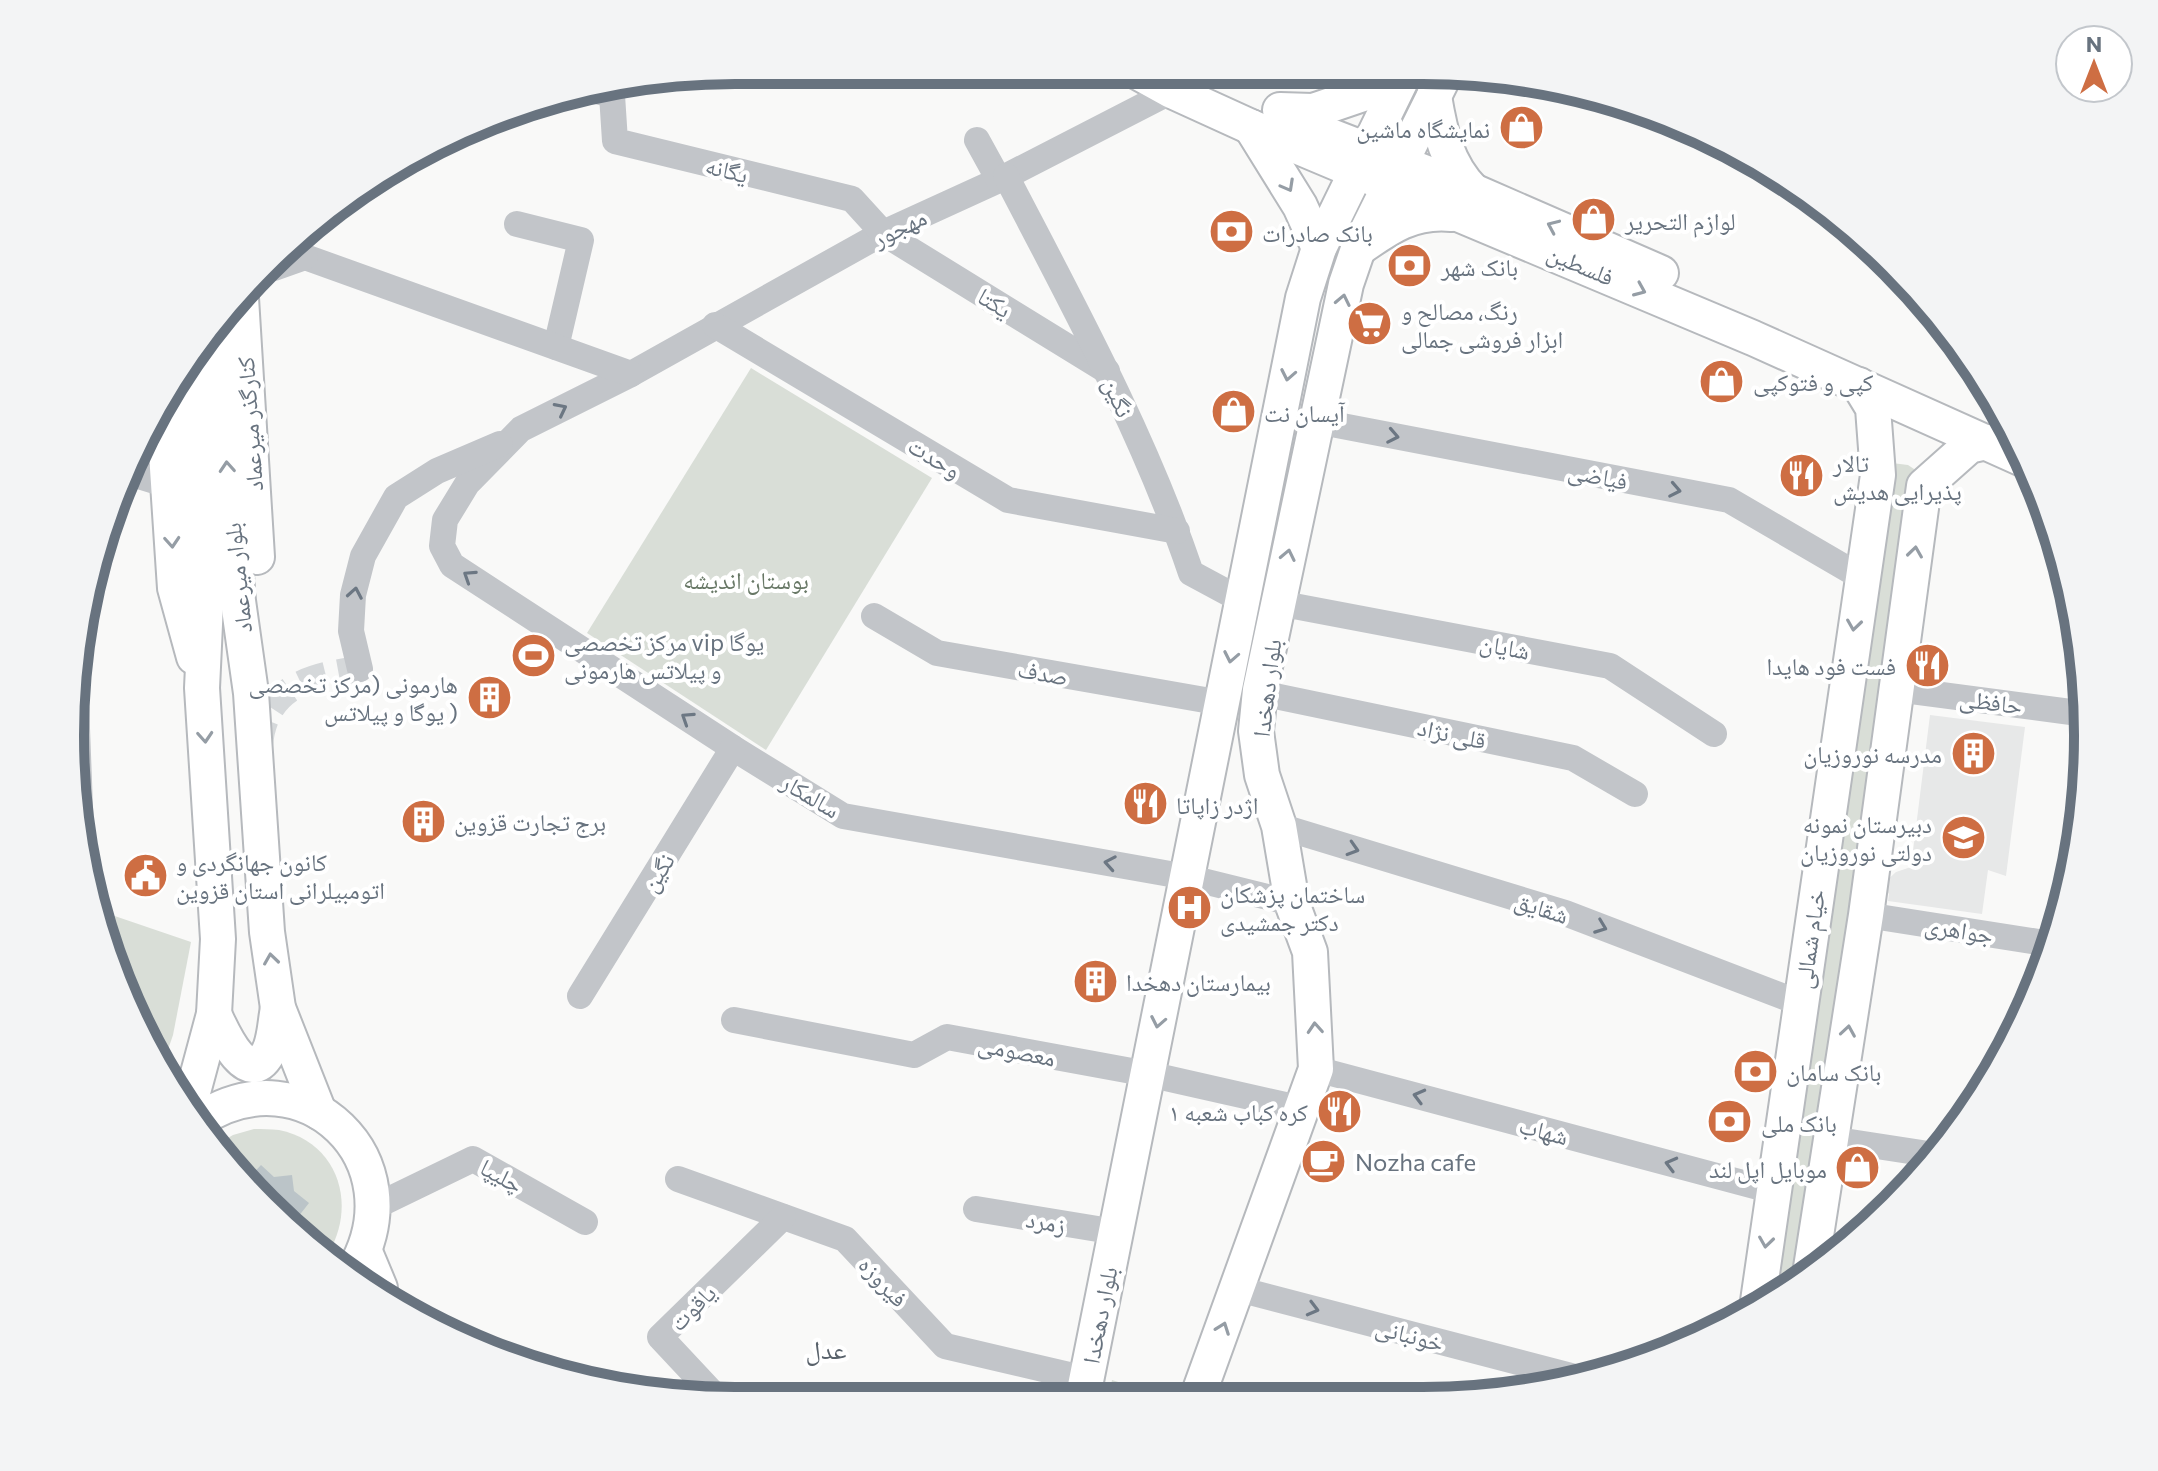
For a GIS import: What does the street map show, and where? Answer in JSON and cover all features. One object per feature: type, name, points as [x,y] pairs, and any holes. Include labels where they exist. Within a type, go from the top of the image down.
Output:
[{"type":"main road","points":[[1186,84],[1256,118],[1313,111],[1363,94],[1380,84]]},
{"type":"main road","name":"بلوار دهخدا","points":[[1085,1387],[1303,298],[1319,248],[1397,84]]},
{"type":"main road","points":[[1358,249],[1408,219],[1469,203],[1438,122],[1440,84]]},
{"type":"main road","name":"بلوار دهخدا","points":[[1201,1387],[1316,1069],[1310,952],[1292,903],[1279,826],[1262,775],[1256,731],[1260,693],[1346,284],[1358,249],[1440,84]]},
{"type":"main road","points":[[1256,118],[1319,248]]},
{"type":"main road","name":"فلسطین","points":[[1256,118],[1469,203],[1998,435]]},
{"type":"main road","name":"فلسطین","points":[[1469,203],[1859,385],[1998,435]]},
{"type":"main road","name":"کنارگذر میرعماد","points":[[239,315],[259,581],[251,693],[267,932],[278,1008]]},
{"type":"main road","name":"بلوار میرعماد","points":[[191,378],[206,603],[202,688],[218,939],[214,1014],[192,1094]]},
{"type":"main road","name":"خیام شمالی","points":[[1759,1293],[1878,475],[1873,408],[1859,385]]},
{"type":"main road","points":[[161,429],[175,588],[202,688]]},
{"type":"main road","points":[[1924,486],[1969,446],[1998,435]]},
{"type":"main road","points":[[1813,1256],[1866,915],[1924,486],[1917,471],[1903,463],[1886,464],[1878,475]]},
{"type":"main road","points":[[214,1014],[229,1047],[239,1059],[250,1064],[261,1061],[269,1051],[278,1008]]},
{"type":"main road","points":[[278,1008],[319,1112]]},
{"type":"main road","points":[[207,1115],[228,1104],[265,1098],[284,1100],[319,1112],[335,1123],[360,1152],[370,1179],[374,1207],[372,1230],[360,1261]]},
{"type":"street","name":"مهجور","points":[[442,546],[445,520],[467,484],[521,429],[631,374],[883,233],[1003,178],[1164,84]]},
{"type":"street","name":"یگانه","points":[[612,96],[615,141],[852,199],[883,233]]},
{"type":"street","name":"نگین","points":[[977,140],[1003,178],[1107,371],[1177,531],[1191,573],[1243,601]]},
{"type":"street","points":[[517,224],[581,240],[556,347]]},
{"type":"street","name":"یکتا","points":[[883,233],[1107,371]]},
{"type":"street","points":[[299,254],[631,374]]},
{"type":"street","name":"وحدت","points":[[715,325],[1008,500],[1177,531]]},
{"type":"street","name":"فیاضی","points":[[1316,421],[1729,500],[1861,577]]},
{"type":"street","points":[[360,669],[351,631],[353,595],[363,556],[396,497],[437,471],[510,440]]},
{"type":"street","points":[[138,476],[168,485]]},
{"type":"street","name":"سالمکار","points":[[442,546],[452,565],[843,816],[1187,877],[1292,903]]},
{"type":"street","name":"شایان","points":[[1278,603],[1610,666],[1714,734]]},
{"type":"street","name":"صدف","points":[[874,616],[937,653],[1222,703]]},
{"type":"street","name":"حافظی","points":[[1896,689],[2073,712]]},
{"type":"street","name":"قلی نژاد","points":[[1260,693],[1573,758],[1635,794]]},
{"type":"street","name":"نگین","points":[[580,996],[733,748]]},
{"type":"street","name":"شقایق","points":[[1279,826],[1565,913],[1800,1003]]},
{"type":"street","name":"جواهری","points":[[1866,915],[2040,942]]},
{"type":"street","name":"معصومی","points":[[734,1020],[914,1055],[947,1037],[1148,1074],[1303,1109]]},
{"type":"street","name":"شهاب","points":[[1316,1069],[1773,1191]]},
{"type":"street","points":[[1831,1139],[1922,1153]]},
{"type":"street","name":"چلیپا","points":[[374,1207],[473,1159],[585,1222]]},
{"type":"street","name":"فیروزه","points":[[678,1179],[845,1239],[945,1346],[1075,1387]]},
{"type":"street","name":"زمرد","points":[[976,1209],[1116,1232]]},
{"type":"street","name":"یاقوت","points":[[706,1386],[660,1337],[783,1217]]},
{"type":"street","name":"خونبانی","points":[[1238,1289],[1558,1372]]},
{"type":"shaded area","name":"دبیرستان نمونه دولتی نوروزیان","points":[[1930,715],[2025,727],[2006,876],[1988,870],[1982,914],[1888,901],[1889,894],[1883,884],[1896,872],[1911,867]]},
{"type":"shaded area","points":[[261,1165],[274,1177],[292,1175],[294,1191],[309,1203],[298,1218],[254,1173]]},
{"type":"green space","name":"بوستان اندیشه","points":[[751,368],[932,478],[766,750],[587,633]]},
{"type":"green space","points":[[1892,463],[1908,465],[1917,471],[1812,1257],[1759,1293]]},
{"type":"green space","points":[[109,914],[191,942],[167,1053],[134,985]]},
{"type":"green space","points":[[254,1129],[279,1130],[316,1147],[337,1178],[341,1195],[341,1214],[332,1246],[275,1196],[246,1165],[225,1140]]},
{"type":"green space","points":[[1112,1380],[1134,1387],[1111,1387]]},
{"type":"tunnel","points":[[260,745],[264,725],[281,697],[308,680],[360,669]]},
{"type":"place","name":"نمایشگاه ماشین","points":[[1521,128]]},
{"type":"place","name":"لوازم التحریر","points":[[1594,220]]},
{"type":"place","name":"بانک صادرات","points":[[1231,232]]},
{"type":"place","name":"بانک شهر","points":[[1410,266]]},
{"type":"place","name":"رنگ، مصالح و ابزار فروشی جمالی","points":[[1370,324]]},
{"type":"place","name":"کپی و فتوکپی","points":[[1722,381]]},
{"type":"place","name":"آیسان نت","points":[[1233,412]]},
{"type":"place","name":"تالار پذیرایی هدیش","points":[[1802,476]]},
{"type":"place","name":"مرکز تخصصی vip یوگا و پیلاتس هارمونی","points":[[533,655]]},
{"type":"place","name":"فست فود هایدا","points":[[1927,665]]},
{"type":"place","name":"هارمونی (مرکز تخصصی یوگا و پیلاتس )","points":[[489,697]]},
{"type":"place","name":"مدرسه نوروزیان","points":[[1973,753]]},
{"type":"place","name":"اژدر زاپاتا","points":[[1145,804]]},
{"type":"place","name":"برج تجارت قزوین","points":[[423,821]]},
{"type":"place","name":"دبیرستان نمونه دولتی نوروزیان","points":[[1963,837]]},
{"type":"place","name":"کانون جهانگردی و اتومبیلرانی استان قزوین","points":[[145,875]]},
{"type":"place","name":"ساختمان پزشکان دکتر جمشیدی","points":[[1189,907]]},
{"type":"place","name":"بیمارستان دهخدا","points":[[1095,981]]},
{"type":"place","name":"بانک سامان","points":[[1755,1071]]},
{"type":"place","name":"کره کباب شعبه ۱","points":[[1339,1111]]},
{"type":"place","name":"بانک ملی","points":[[1730,1122]]},
{"type":"place","name":"Nozha cafe","points":[[1324,1161]]},
{"type":"place","name":"موبایل اپل لند","points":[[1858,1168]]},
{"type":"district","name":"عدل","points":[[826,1348]]}]
